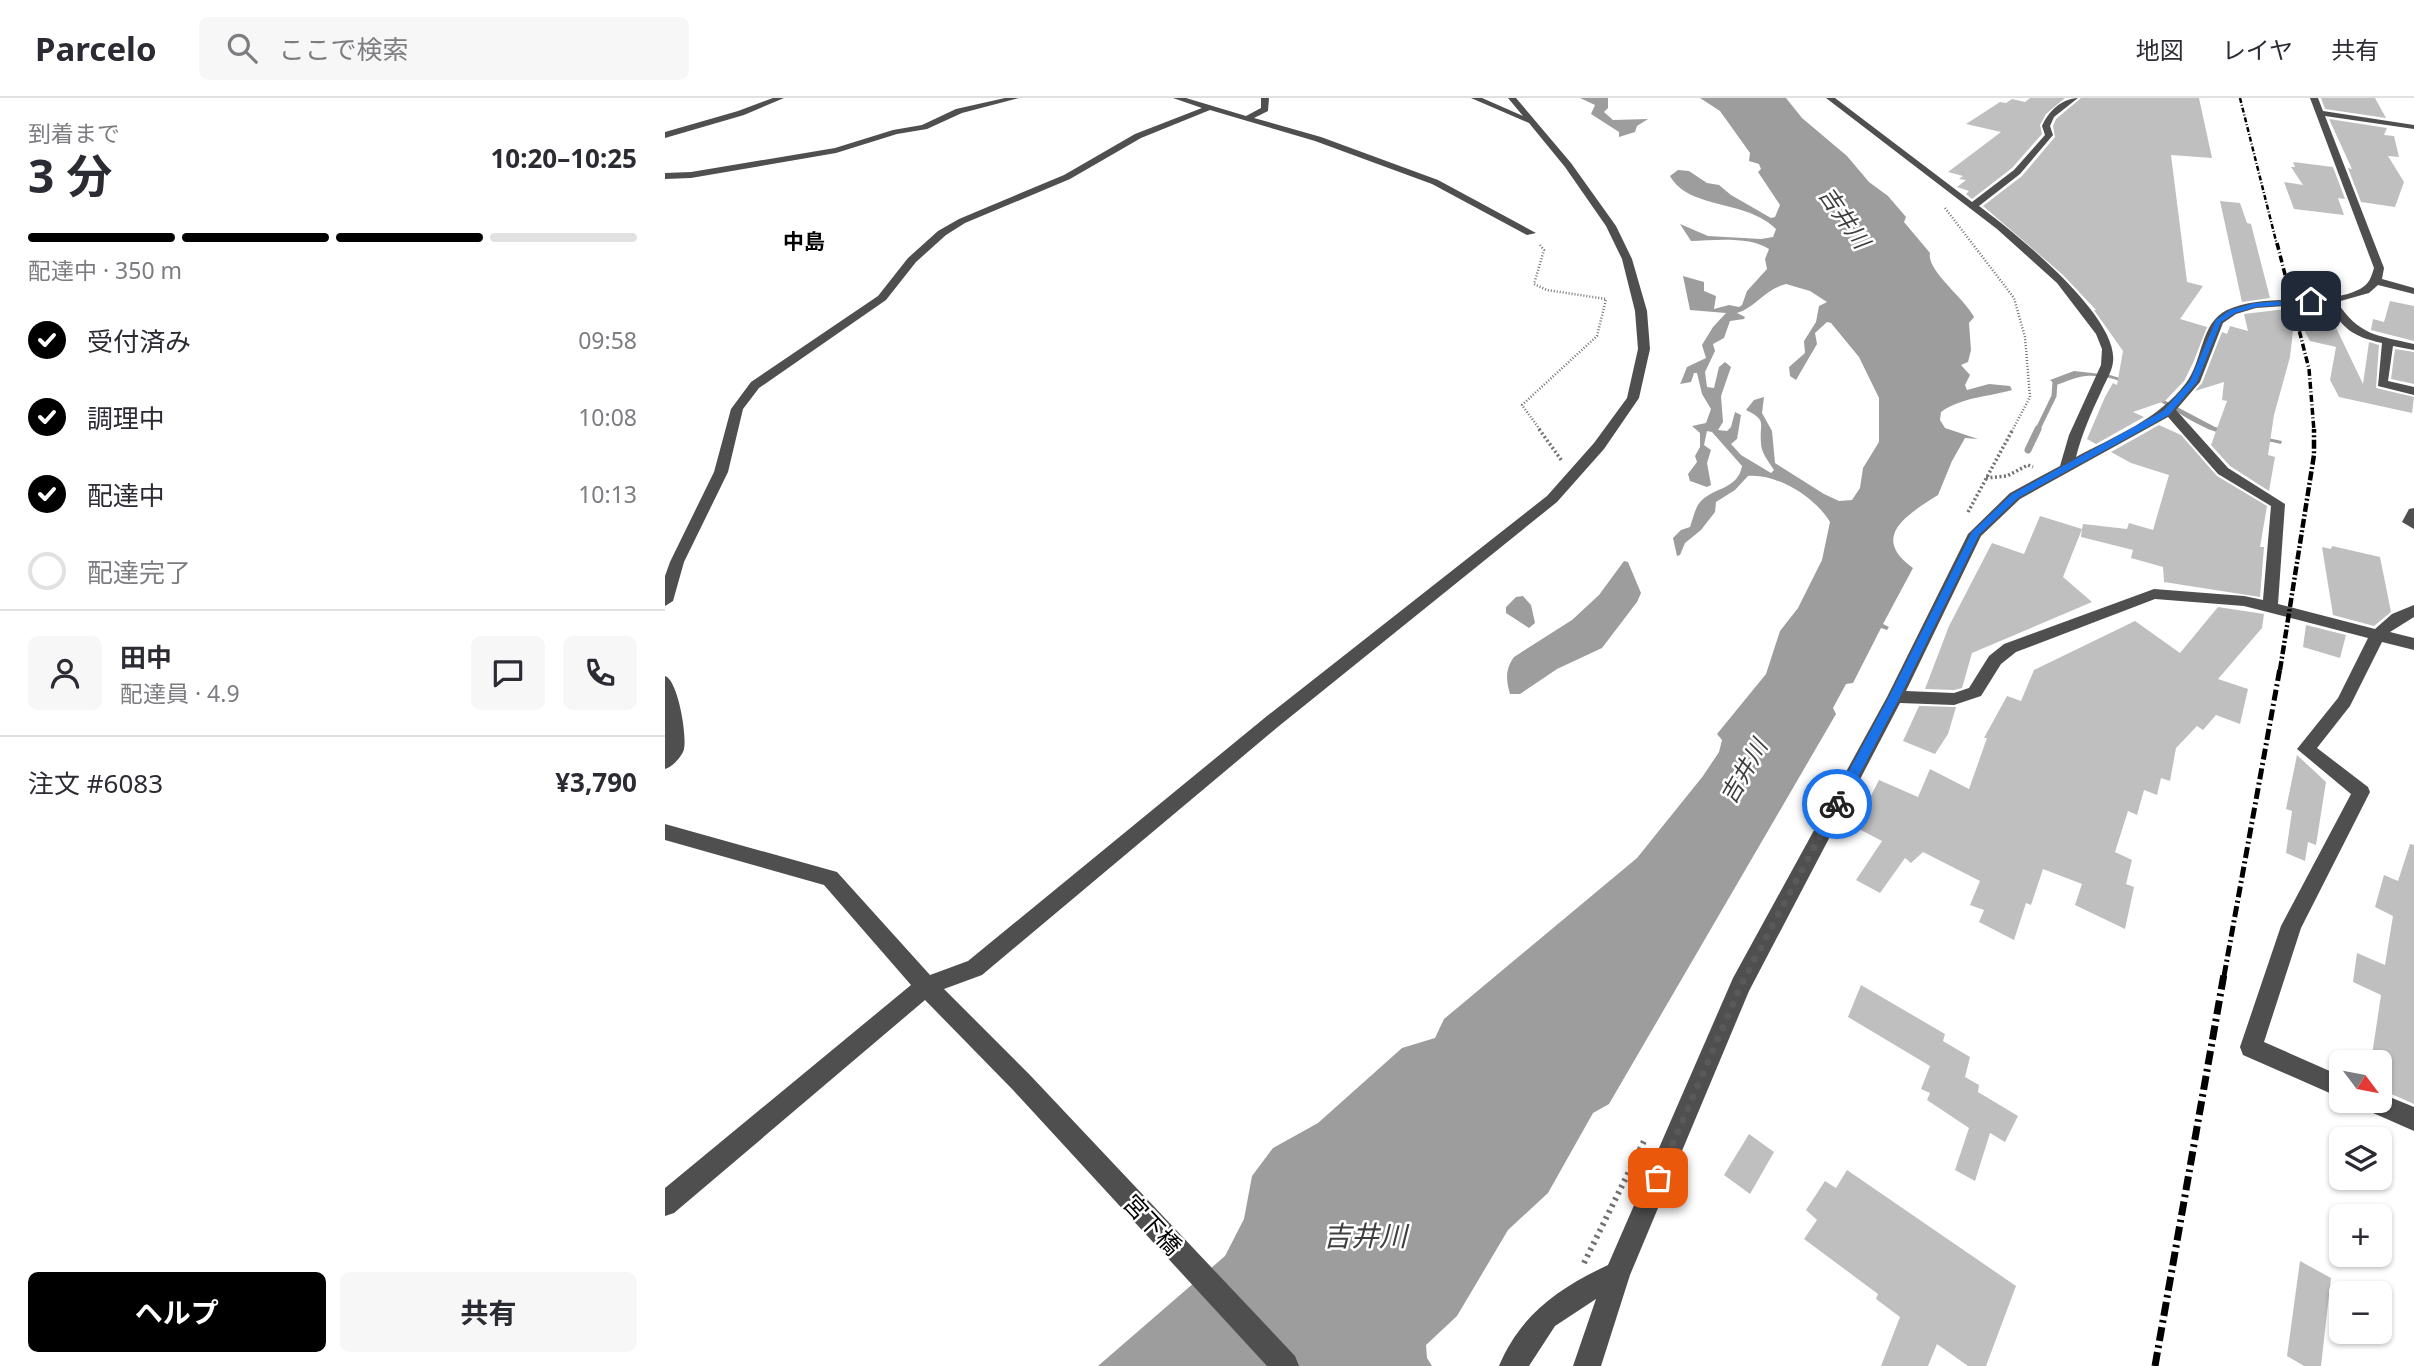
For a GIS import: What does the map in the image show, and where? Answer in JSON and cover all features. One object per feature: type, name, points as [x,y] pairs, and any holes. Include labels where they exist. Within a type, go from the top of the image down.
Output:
[{"type":"street","points":[[665,135],[741,113],[780,98]]},
{"type":"street","points":[[665,176],[691,175],[836,150],[896,132],[924,127],[959,111],[1015,98]]},
{"type":"street","points":[[1177,98],[1318,139],[1435,182],[1531,233]]},
{"type":"street","points":[[1246,119],[1265,109],[1265,98]]},
{"type":"street","points":[[1475,98],[1534,124]]},
{"type":"street","points":[[665,1204],[926,986],[975,968],[1273,722],[1552,499],[1599,446],[1633,398],[1644,349],[1641,311],[1627,259],[1611,226],[1568,165],[1512,98]]},
{"type":"street","points":[[1830,98],[1974,205],[2061,281],[2102,334],[2108,349],[2107,365],[2075,435],[2066,468]]},
{"type":"street","points":[[1974,205],[2017,172],[2049,135],[2046,126],[2050,116],[2074,98]]},
{"type":"street","points":[[2317,106],[2414,127]]},
{"type":"street","points":[[1587,1366],[1617,1274],[1741,985],[1895,697],[1975,534],[2015,496],[2169,410],[2193,382],[2218,321],[2232,312],[2255,305],[2345,298],[2365,291],[2376,281],[2379,268],[2317,106]]},
{"type":"street","points":[[665,601],[677,562],[721,472],[737,409],[755,385],[882,298],[912,260],[942,233],[962,220],[1067,177],[1138,136],[1208,108]]},
{"type":"street","points":[[2376,281],[2414,291]]},
{"type":"street","points":[[2330,299],[2347,325],[2366,336],[2414,346]]},
{"type":"street","points":[[2388,341],[2382,383],[2414,391]]},
{"type":"street","points":[[2169,410],[2223,471],[2278,504],[2270,608]]},
{"type":"street","points":[[2414,512],[2409,522],[2414,524]]},
{"type":"street","points":[[1895,697],[1954,699],[1975,692],[1994,660],[2010,648],[2154,594],[2219,597],[2414,644]]},
{"type":"street","points":[[2329,1082],[2251,1047],[2291,926],[2361,792],[2306,749],[2344,702],[2377,634],[2399,616],[2414,610]]},
{"type":"street","points":[[665,682],[672,709],[675,749],[665,762]]},
{"type":"street","name":"宮下橋","points":[[665,832],[830,878],[926,986],[1021,1082],[1285,1366]]},
{"type":"street","points":[[2392,1110],[2414,1119]]},
{"type":"street","points":[[1513,1366],[1546,1317],[1593,1286],[1617,1274]]},
{"type":"path","points":[[1943,206],[2014,298],[2025,337],[2029,375],[2030,397],[1967,515]]},
{"type":"path","points":[[1531,233],[1544,250],[1534,284],[1547,290],[1606,299],[1597,336],[1522,405],[1572,476]]},
{"type":"path","points":[[1584,1263],[1651,1127]]},
{"type":"water","points":[[1580,98],[1608,98],[1608,108],[1604,112],[1613,120],[1648,119],[1637,126],[1635,132],[1619,137],[1619,132],[1591,114],[1595,105]]},
{"type":"water","name":"吉井川","points":[[1700,98],[1786,98],[1802,118],[1847,156],[1869,182],[1888,196],[1906,217],[1904,222],[1930,253],[1930,260],[1940,276],[1974,317],[1969,323],[1971,350],[1968,362],[1961,365],[1970,375],[1965,385],[1967,390],[1989,384],[2010,386],[2012,390],[1966,400],[1941,412],[1940,420],[1945,428],[1978,439],[1965,438],[1938,495],[1905,518],[1898,527],[1894,546],[1900,557],[1913,568],[1883,624],[1889,627],[1887,630],[1881,628],[1853,683],[1846,684],[1833,708],[1836,714],[1609,1104],[1593,1113],[1548,1193],[1508,1230],[1457,1316],[1426,1345],[1427,1358],[1432,1366],[1098,1366],[1225,1256],[1244,1219],[1252,1176],[1273,1148],[1318,1123],[1402,1048],[1435,1038],[1444,1019],[1637,858],[1703,776],[1719,752],[1722,740],[1717,734],[1766,674],[1780,631],[1798,608],[1822,560],[1830,522],[1824,513],[1806,496],[1783,483],[1759,476],[1748,476],[1735,490],[1716,502],[1715,512],[1701,530],[1685,543],[1677,556],[1673,538],[1681,530],[1690,527],[1701,501],[1736,479],[1742,466],[1712,432],[1707,431],[1704,445],[1711,450],[1707,463],[1711,485],[1707,487],[1690,481],[1688,474],[1697,462],[1695,456],[1700,447],[1700,433],[1692,426],[1706,423],[1711,409],[1702,394],[1697,373],[1694,373],[1691,382],[1680,384],[1687,367],[1706,358],[1702,345],[1726,313],[1690,310],[1683,276],[1704,282],[1704,291],[1716,296],[1714,309],[1729,305],[1739,307],[1747,291],[1767,269],[1765,259],[1769,249],[1742,240],[1691,241],[1680,224],[1708,236],[1761,239],[1773,237],[1776,229],[1749,213],[1690,194],[1679,187],[1670,176],[1678,170],[1689,171],[1707,183],[1719,185],[1771,218],[1775,217],[1780,205],[1758,172],[1761,169],[1759,164],[1749,161],[1750,153],[1720,111]],"holes":[[[1786,284],[1810,291],[1827,302],[1819,306],[1816,322],[1804,341],[1805,353],[1789,367],[1790,376],[1796,380],[1817,344],[1815,333],[1827,322],[1831,323],[1859,357],[1879,398],[1879,442],[1863,468],[1860,488],[1852,500],[1839,501],[1824,494],[1775,463],[1772,431],[1762,413],[1764,397],[1754,400],[1746,410],[1760,420],[1762,450],[1774,470],[1771,473],[1741,455],[1731,444],[1737,439],[1741,415],[1735,412],[1731,427],[1727,431],[1718,430],[1723,422],[1721,396],[1731,367],[1725,362],[1719,367],[1714,388],[1707,387],[1705,372],[1715,351],[1713,344],[1724,338],[1730,321],[1744,319],[1745,317],[1737,313],[1779,286]]]},
{"type":"water","points":[[2074,371],[2110,375],[2126,380],[2215,427],[2282,441],[2281,444],[2208,429],[2119,381],[2086,376],[2056,385],[2050,380]]},
{"type":"water","points":[[1624,561],[1628,562],[1641,593],[1602,648],[1557,669],[1520,694],[1510,694],[1507,675],[1514,657],[1572,620],[1599,595]]},
{"type":"water","points":[[1523,596],[1531,605],[1535,623],[1529,628],[1506,613],[1506,607],[1516,597]]},
{"type":"building","points":[[2030,98],[2065,98],[2046,114],[2040,125],[2042,134],[2012,168],[1972,199],[1966,194],[1969,191],[1957,187],[1966,180],[1959,179],[1963,176],[1948,172],[2001,132],[1966,124],[2000,102],[2006,103],[2012,99],[2025,102]]},
{"type":"building","points":[[2081,98],[2199,98],[2212,158],[2171,155],[2187,282],[2203,286],[2180,319],[2207,327],[2193,363],[2184,381],[2165,401],[2133,412],[2144,417],[2096,444],[2087,439],[2105,397],[2113,383],[2117,385],[2123,351],[2096,310],[2063,275],[1983,206],[2022,176],[2055,137],[2053,126],[2056,119]]},
{"type":"building","points":[[2321,98],[2375,98],[2386,118],[2325,109]]},
{"type":"building","points":[[2329,119],[2387,128],[2384,135],[2394,136],[2399,157],[2388,156],[2404,182],[2395,207],[2361,202],[2348,168],[2352,169]]},
{"type":"building","points":[[2293,162],[2333,167],[2345,199],[2338,198],[2344,215],[2294,209],[2284,182],[2303,185],[2291,167],[2295,167]]},
{"type":"building","points":[[2220,201],[2240,203],[2247,223],[2251,224],[2270,298],[2242,302]]},
{"type":"building","points":[[2390,301],[2414,306],[2414,341],[2371,330],[2373,319],[2384,322]]},
{"type":"building","points":[[2294,308],[2329,313],[2363,384],[2369,342],[2379,345],[2376,388],[2414,397],[2412,413],[2339,397],[2330,380],[2336,347],[2310,341],[2295,313],[2290,357],[2274,415],[2268,455],[2275,457],[2269,491],[2230,466],[2211,445],[2227,401],[2222,400],[2224,382],[2195,391],[2202,383],[2222,332],[2227,334],[2230,326],[2248,331],[2244,314]]},
{"type":"building","points":[[2395,349],[2414,352],[2414,384],[2391,379]]},
{"type":"building","points":[[2159,425],[2181,435],[2217,476],[2267,506],[2260,547],[2264,547],[2260,597],[2164,582],[2163,567],[2131,558],[2133,550],[2081,537],[2083,524],[2127,529],[2129,523],[2153,530],[2169,475],[2131,463],[2111,452]]},
{"type":"building","points":[[2040,516],[2082,529],[2063,577],[2092,602],[1972,653],[1962,688],[1925,689],[1949,626],[1992,543],[2024,554]]},
{"type":"building","points":[[2332,546],[2380,557],[2391,612],[2374,626],[2333,615],[2322,547],[2331,549]]},
{"type":"building","points":[[2218,607],[2264,614],[2262,628],[2218,679],[2248,689],[2240,724],[2216,715],[2203,730],[2197,726],[2176,748],[2170,781],[2161,778],[2157,795],[2144,790],[2137,815],[2128,811],[2115,852],[2132,860],[2126,884],[2134,887],[2125,929],[2075,905],[2082,884],[2043,869],[2031,905],[2026,903],[2014,940],[1979,922],[1984,910],[1970,905],[1980,881],[1923,852],[1911,863],[1905,858],[1880,893],[1856,880],[1882,841],[1855,827],[1879,780],[1918,797],[1930,769],[1969,789],[1987,738],[1984,738],[2007,696],[2021,701],[2034,670],[2135,621],[2180,653]]},
{"type":"building","points":[[2306,625],[2346,635],[2340,658],[2303,647]]},
{"type":"building","points":[[1919,706],[1956,707],[1948,734],[1935,754],[1903,741]]},
{"type":"building","points":[[2297,755],[2326,782],[2316,845],[2308,842],[2305,861],[2286,853],[2292,811],[2286,809]]},
{"type":"building","points":[[2410,844],[2414,845],[2414,1104],[2392,1094],[2392,1050],[2373,1050],[2381,995],[2353,982],[2357,953],[2385,965],[2393,916],[2375,907],[2384,875],[2398,881]]},
{"type":"building","points":[[1861,985],[1945,1034],[1943,1041],[1970,1057],[1965,1077],[1979,1085],[1978,1092],[2018,1116],[2005,1142],[1990,1133],[1975,1181],[1955,1170],[1969,1128],[1927,1100],[1930,1093],[1921,1089],[1930,1066],[1848,1017]]},
{"type":"building","points":[[1749,1134],[1774,1152],[1750,1194],[1724,1175]]},
{"type":"building","points":[[1847,1170],[2016,1286],[1986,1366],[1968,1366],[1937,1344],[1928,1366],[1881,1366],[1900,1317],[1876,1299],[1878,1294],[1804,1239],[1817,1220],[1806,1210],[1825,1181],[1836,1188]]},
{"type":"building","points":[[2300,1261],[2331,1278],[2321,1366],[2304,1366],[2287,1356]]},
{"type":"waterway","points":[[2037,431],[2054,396],[2055,382],[2060,380]]},
{"type":"waterway","points":[[2028,450],[2038,429]]},
{"type":"railway","points":[[2240,98],[2277,245]]},
{"type":"railway","points":[[2277,243],[2309,369],[2314,431]]},
{"type":"railway","points":[[2280,670],[2314,455],[2314,431]]},
{"type":"railway","points":[[2224,976],[2280,668]]},
{"type":"railway","points":[[2155,1366],[2224,974]]},
{"type":"way so far","points":[[1658,1178],[1741,985],[1837,804]]},
{"type":"district","name":"中島","points":[[804,241]]},
{"type":"route","points":[[1837,804],[1895,697],[1975,534],[2015,496],[2166,413],[2193,382],[2218,321],[2232,312],[2255,305],[2311,301]]}]
